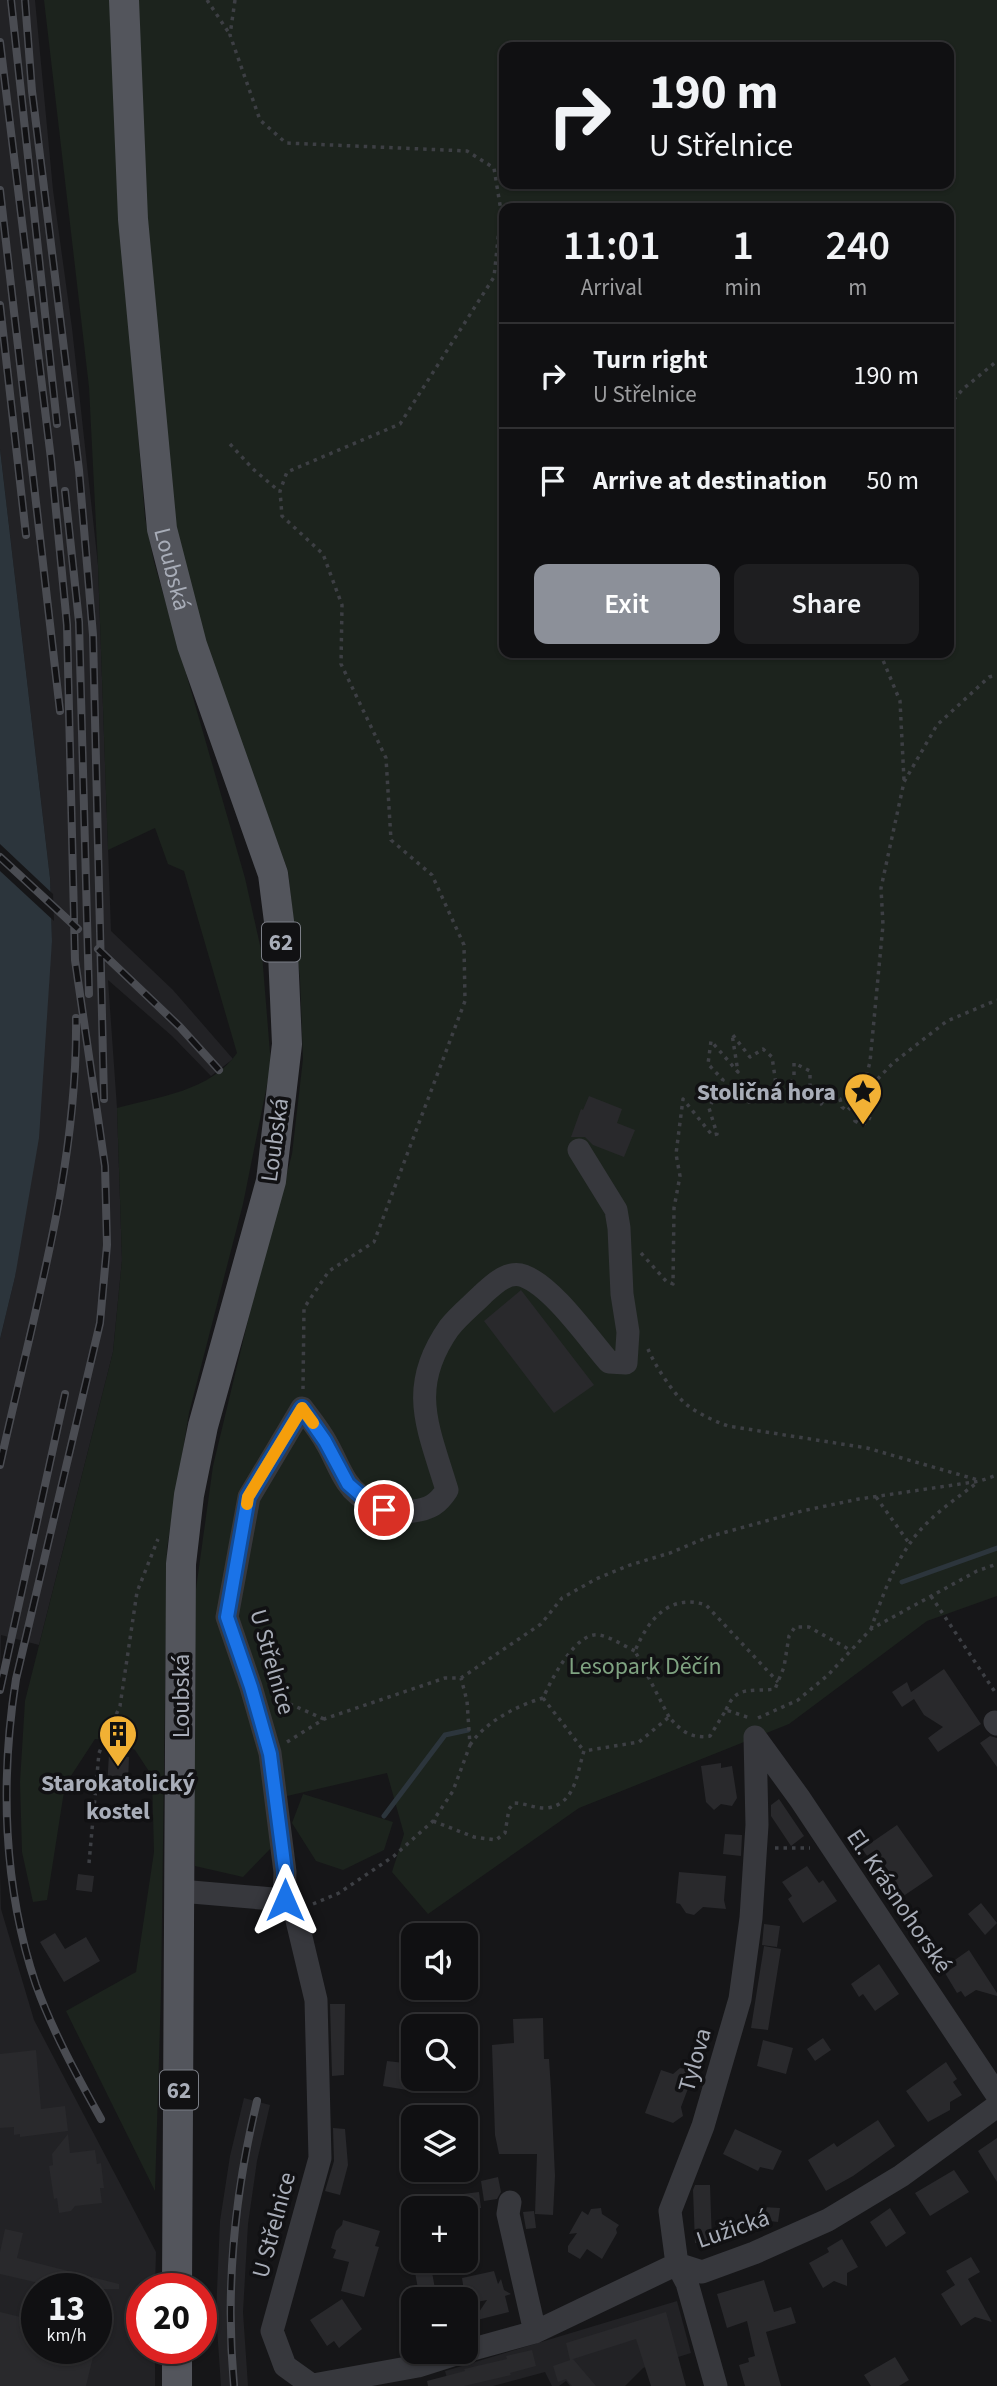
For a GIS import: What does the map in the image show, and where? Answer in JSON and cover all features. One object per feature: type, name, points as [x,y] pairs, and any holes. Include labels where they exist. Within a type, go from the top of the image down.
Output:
[{"type":"main road","name":"Loubská","points":[[124,0],[133,219],[162,529],[192,645],[273,874],[283,953],[287,1044],[271,1181],[203,1426],[189,1494],[181,1564],[177,2273]]},
{"type":"main road","points":[[177,2364],[177,2386]]},
{"type":"street","points":[[302,1408],[325,1441],[348,1484],[384,1510],[410,1512],[430,1508],[440,1501],[447,1490],[429,1431],[423,1395],[429,1361],[451,1327],[506,1276],[521,1274],[542,1284],[609,1362],[626,1363],[628,1332],[622,1294],[616,1210],[579,1150]]},
{"type":"street","name":"U Střelnice","points":[[302,1408],[248,1497],[227,1617],[270,1754],[290,1906],[316,2000],[320,2158],[272,2331],[285,2366],[313,2386]]},
{"type":"street","name":"El. Krásnohorské","points":[[755,1737],[833,1848],[997,2095]]},
{"type":"street","name":"Tylova","points":[[716,2386],[687,2283],[677,2264],[670,2211],[703,2126],[740,1999],[751,1914],[755,1849],[755,1737]]},
{"type":"street","points":[[180,1891],[290,1906]]},
{"type":"street","name":"Lužická","points":[[478,2347],[535,2332],[677,2264],[702,2272],[754,2253],[828,2220],[901,2176],[997,2106]]},
{"type":"street","points":[[510,2202],[509,2214],[535,2332]]},
{"type":"street","name":"Lužická","points":[[313,2386],[424,2364]]},
{"type":"path","points":[[207,0],[230,35],[260,120],[286,142],[467,151],[494,168],[500,203]]},
{"type":"path","points":[[230,35],[235,0]]},
{"type":"path","points":[[302,1408],[304,1308],[329,1271],[374,1242],[466,1001],[464,946],[432,874],[391,840],[386,758],[341,664],[342,605],[323,554],[282,516],[279,491],[287,472],[400,424],[494,277],[499,230]]},
{"type":"path","points":[[954,399],[997,361]]},
{"type":"path","points":[[230,444],[279,491]]},
{"type":"path","points":[[863,1114],[860,1096],[870,1062],[883,925],[881,888],[904,782],[900,701],[882,658]]},
{"type":"path","points":[[904,782],[937,725],[989,677],[997,674]]},
{"type":"path","points":[[619,1228],[666,1281],[673,1284],[674,1208],[680,1176],[676,1154],[683,1098],[712,1135],[717,1134],[709,1108],[723,1080],[708,1064],[711,1041],[738,1072],[733,1034],[750,1057],[763,1049],[772,1057],[776,1084],[773,1087],[752,1089],[748,1102],[785,1093],[794,1077],[794,1063],[810,1071],[810,1096],[821,1104],[827,1094],[840,1099],[842,1107],[847,1111],[893,1063],[947,1021],[997,1000]]},
{"type":"path","points":[[868,1109],[870,1119],[866,1123],[858,1124],[855,1121],[863,1114],[868,1109]]},
{"type":"path","points":[[647,1345],[651,1355],[687,1404],[717,1422],[867,1448],[980,1480]]},
{"type":"path","points":[[270,1754],[324,1719],[445,1678],[461,1678],[541,1624],[562,1598],[607,1575],[719,1534],[802,1511],[997,1475]]},
{"type":"path","points":[[871,1629],[880,1603],[909,1543],[946,1505],[980,1480]]},
{"type":"path","points":[[876,1497],[909,1543]]},
{"type":"path","points":[[89,1863],[99,1752],[120,1706],[137,1592],[159,1538]]},
{"type":"path","points":[[726,1710],[754,1719],[798,1700],[828,1675],[871,1629],[977,1570],[997,1564]]},
{"type":"path","points":[[931,1596],[997,1695]]},
{"type":"path","points":[[635,1651],[645,1630],[654,1619],[675,1604],[694,1601],[706,1605],[778,1682]]},
{"type":"path","points":[[290,1906],[339,1893],[394,1856],[433,1821],[453,1791],[470,1745],[479,1732],[525,1703],[543,1698],[557,1671],[585,1638],[595,1634],[602,1635],[635,1651],[668,1717],[680,1730],[698,1738],[710,1736],[731,1697],[738,1692],[775,1689],[785,1667],[789,1636],[795,1627],[809,1627],[852,1651]]},
{"type":"path","points":[[461,1678],[467,1701],[470,1745]]},
{"type":"path","points":[[251,1687],[324,1719]]},
{"type":"path","points":[[543,1698],[584,1751]]},
{"type":"path","points":[[584,1751],[639,1742],[668,1717]]},
{"type":"path","points":[[433,1821],[474,1837],[491,1841],[500,1839],[505,1833],[509,1809],[514,1803],[550,1808],[565,1799],[574,1788],[584,1751]]},
{"type":"path","points":[[755,1849],[833,1848]]},
{"type":"shaded area","points":[[0,0],[35,0],[53,190],[72,328],[98,565],[111,931],[173,990],[233,1059],[211,1076],[172,1036],[108,980],[117,1108],[122,1260],[113,1352],[39,1645],[1,1635],[0,1677],[0,1339],[15,1277],[52,941],[50,878],[0,449]]},
{"type":"shaded area","points":[[0,449],[50,878],[52,941],[39,1138],[15,1277],[0,1339]]},
{"type":"shaded area","points":[[0,1872],[1,1909],[34,2020],[156,2252],[155,2273],[126,2273],[126,2364],[155,2364],[155,2386],[0,2386]]},
{"type":"shaded area","points":[[244,2098],[270,2105],[257,2161],[248,2224],[243,2312],[248,2386],[221,2386],[217,2291],[220,2221],[230,2156]]},
{"type":"shaded area","points":[[677,2301],[691,2353],[643,2368],[625,2386],[570,2386],[566,2381],[559,2386],[552,2386],[545,2372],[493,2386],[449,2386],[445,2371],[478,2364],[478,2361]]},
{"type":"green space","points":[[44,0],[111,0],[119,203],[145,518],[154,562],[245,878],[262,954],[271,1065],[243,1204],[189,1413],[167,1548],[161,1992],[155,2191],[66,2011],[136,1972],[154,1852],[152,1776],[135,1750],[119,1741],[95,1739],[65,1785],[47,1900],[33,1902],[22,1852],[20,1782],[25,1701],[113,1352],[122,1260],[117,1108],[183,1091],[213,1076],[237,1053],[184,871],[168,864],[155,828],[108,850],[89,387]]},
{"type":"green space","name":"Lesopark Děčín","points":[[138,0],[997,0],[997,1596],[927,1621],[789,1724],[579,1808],[428,1914],[392,1872],[404,1834],[387,1773],[274,1799],[270,1849],[243,1877],[195,1866],[192,1695],[195,1596],[213,1466],[292,1154],[303,1059],[300,979],[288,871],[205,644],[172,517],[146,218]]},
{"type":"green space","points":[[303,1794],[393,1822],[384,1850],[343,1870],[316,1861],[292,1823]]},
{"type":"pier","points":[[0,844],[53,894],[54,921],[0,871]]},
{"type":"building","points":[[589,1096],[622,1109],[617,1123],[635,1130],[624,1157],[593,1145],[585,1137],[571,1137]]},
{"type":"building","points":[[521,1290],[594,1385],[554,1413],[484,1321]]},
{"type":"building","points":[[944,1669],[981,1724],[938,1752],[928,1738],[943,1727],[924,1715],[914,1699],[902,1707],[892,1692],[907,1682],[911,1692]]},
{"type":"building","points":[[990,1736],[997,1738],[997,1767],[980,1743]]},
{"type":"building","name":"Starokatolický kostel","points":[[109,1754],[129,1757],[128,1783],[125,1783],[124,1789],[107,1788]]},
{"type":"building","points":[[721,1763],[721,1768],[732,1766],[737,1798],[732,1806],[721,1804],[714,1810],[706,1802],[701,1766]]},
{"type":"building","points":[[779,1799],[804,1836],[791,1846],[771,1816],[771,1805]]},
{"type":"building","points":[[897,1825],[933,1876],[899,1899],[891,1888],[897,1883],[878,1856],[871,1861],[862,1849]]},
{"type":"building","points":[[725,1834],[742,1835],[741,1856],[723,1854]]},
{"type":"building","points":[[807,1866],[819,1883],[823,1880],[837,1901],[803,1923],[788,1899],[792,1896],[782,1882]]},
{"type":"building","points":[[679,1872],[726,1876],[726,1909],[703,1907],[694,1915],[686,1913],[680,1904],[676,1903]]},
{"type":"building","points":[[78,1874],[94,1876],[92,1892],[76,1890]]},
{"type":"building","points":[[981,1903],[997,1923],[985,1935],[968,1914]]},
{"type":"building","points":[[764,1924],[780,1926],[777,1947],[762,1945]]},
{"type":"building","points":[[55,1933],[65,1949],[86,1937],[100,1961],[64,1982],[40,1942]]},
{"type":"building","points":[[764,1946],[781,1949],[768,2030],[751,2028]]},
{"type":"building","points":[[969,1950],[997,1996],[976,1990],[965,1997],[961,1991],[957,1993],[945,1973],[957,1965],[952,1962]]},
{"type":"building","points":[[879,1964],[899,1994],[875,2011],[863,1994],[859,1997],[851,1984]]},
{"type":"building","points":[[330,2004],[345,2004],[344,2075],[332,2076]]},
{"type":"building","points":[[543,2018],[544,2059],[549,2059],[551,2090],[555,2176],[553,2215],[535,2214],[537,2154],[499,2154],[495,2135],[492,2045],[514,2043],[513,2019]]},
{"type":"building","points":[[823,2038],[831,2050],[815,2061],[807,2049]]},
{"type":"building","points":[[763,2040],[793,2048],[786,2074],[757,2066]]},
{"type":"building","points":[[36,2050],[41,2109],[65,2106],[68,2131],[20,2137],[20,2134],[14,2135],[14,2127],[0,2128],[0,2054]]},
{"type":"building","points":[[387,2061],[401,2063],[401,2089],[383,2086]]},
{"type":"building","points":[[946,2062],[957,2079],[953,2082],[962,2095],[950,2102],[950,2110],[928,2122],[906,2091]]},
{"type":"building","points":[[680,2068],[689,2070],[692,2078],[681,2107],[683,2116],[673,2123],[645,2113],[661,2070],[673,2074]]},
{"type":"building","points":[[878,2120],[895,2146],[853,2176],[826,2191],[808,2160],[834,2143],[837,2147]]},
{"type":"building","points":[[333,2128],[345,2129],[348,2165],[340,2195],[325,2191],[334,2161]]},
{"type":"building","points":[[735,2129],[782,2151],[773,2170],[760,2167],[758,2171],[723,2154]]},
{"type":"building","points":[[68,2134],[70,2153],[95,2150],[97,2164],[101,2163],[104,2188],[100,2188],[102,2203],[75,2206],[71,2211],[59,2213],[49,2166],[53,2165],[52,2154]]},
{"type":"building","points":[[997,2138],[997,2182],[978,2151]]},
{"type":"building","points":[[954,2170],[969,2192],[930,2216],[915,2193]]},
{"type":"building","points":[[498,2177],[501,2192],[497,2199],[484,2201],[481,2181]]},
{"type":"building","points":[[695,2185],[710,2185],[712,2242],[695,2243]]},
{"type":"building","points":[[479,2192],[481,2208],[478,2208],[478,2196],[447,2196]]},
{"type":"building","points":[[761,2207],[780,2208],[778,2222],[760,2220]]},
{"type":"building","points":[[601,2208],[602,2214],[619,2225],[617,2233],[602,2259],[587,2249],[580,2259],[568,2252],[568,2246],[577,2233],[569,2234],[582,2211],[588,2215],[591,2209]]},
{"type":"building","points":[[890,2208],[906,2233],[886,2247],[870,2222]]},
{"type":"building","points":[[534,2211],[536,2228],[526,2229],[523,2212]]},
{"type":"building","points":[[343,2220],[380,2231],[375,2246],[379,2247],[364,2297],[341,2291],[349,2262],[333,2258],[336,2250],[331,2248],[336,2231]]},
{"type":"building","points":[[5,2229],[23,2233],[17,2258],[76,2273],[21,2273],[21,2279],[0,2274],[0,2252]]},
{"type":"building","points":[[842,2239],[858,2267],[847,2273],[847,2286],[834,2281],[823,2288],[809,2263],[829,2252],[827,2248]]},
{"type":"building","points":[[971,2257],[980,2272],[968,2279],[992,2322],[975,2317],[961,2326],[941,2294],[955,2285],[946,2271]]},
{"type":"building","points":[[494,2271],[498,2284],[501,2279],[504,2290],[511,2294],[505,2296],[509,2312],[478,2320],[478,2314],[487,2300],[478,2302],[478,2287],[463,2287],[462,2278]]},
{"type":"building","points":[[415,2273],[432,2273],[435,2287],[418,2287]]},
{"type":"building","points":[[764,2280],[774,2312],[791,2307],[796,2323],[766,2332],[781,2386],[745,2386],[739,2365],[749,2362],[748,2358],[755,2356],[747,2321],[727,2328],[717,2294]]},
{"type":"building","points":[[112,2282],[119,2284],[119,2289],[112,2289]]},
{"type":"building","points":[[342,2299],[362,2329],[339,2348],[334,2341],[327,2346],[310,2320]]},
{"type":"building","points":[[0,2312],[21,2317],[21,2364],[91,2364],[86,2386],[0,2386]]},
{"type":"building","points":[[666,2312],[686,2386],[651,2386],[636,2339],[570,2360],[566,2343]]},
{"type":"building","points":[[532,2350],[536,2366],[510,2373],[511,2375],[464,2386],[428,2386],[427,2381]]},
{"type":"building","points":[[895,2357],[909,2380],[899,2386],[871,2386],[864,2375]]},
{"type":"building","points":[[573,2359],[596,2386],[572,2386],[566,2379],[558,2382],[553,2366]]},
{"type":"waterway","points":[[902,1582],[997,1548]]},
{"type":"waterway","points":[[384,1816],[445,1735],[468,1730]]},
{"type":"railway","points":[[11,0],[57,424]]},
{"type":"railway","points":[[25,0],[32,91],[79,470],[93,635],[104,1099]]},
{"type":"railway","points":[[0,42],[51,459],[67,625],[75,960],[105,1166],[107,1245],[100,1323],[16,1679],[8,1756],[8,1833],[17,1910],[36,1985],[74,2070],[101,2119]]},
{"type":"railway","points":[[0,190],[60,711]]},
{"type":"railway","points":[[0,305],[26,535]]},
{"type":"railway","points":[[65,491],[79,622],[89,994]]},
{"type":"railway","points":[[0,857],[78,929]]},
{"type":"railway","points":[[98,949],[180,1027],[219,1070]]},
{"type":"railway","points":[[0,1465],[39,1299],[61,1187],[75,1075],[76,1018]]},
{"type":"railway","points":[[0,1690],[65,1394]]},
{"type":"railway","points":[[234,2386],[231,2278],[242,2172],[257,2101]]},
{"type":"slow traffic","points":[[247,1504],[248,1497],[302,1408],[313,1423]]},
{"type":"place","name":"Stoličná hora","points":[[863,1126]]},
{"type":"place","name":"Starokatolický kostel","points":[[118,1768]]},
{"type":"route","points":[[285,1900],[285,1871],[270,1754],[227,1617],[248,1497],[302,1408],[325,1441],[348,1484],[384,1510]]}]
